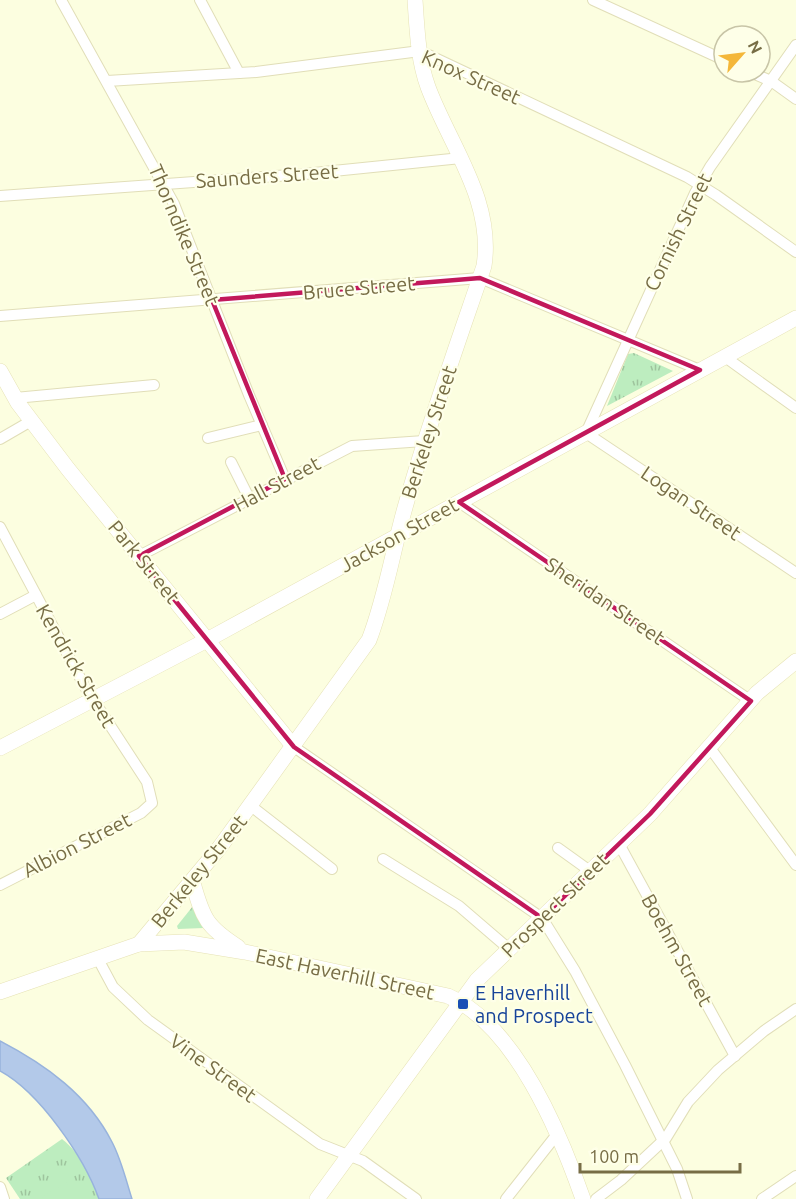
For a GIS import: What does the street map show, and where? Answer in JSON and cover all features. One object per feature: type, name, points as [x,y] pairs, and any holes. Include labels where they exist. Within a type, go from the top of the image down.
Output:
[{"type":"street","name":"Thorndike Street","points":[[61,0],[164,184],[285,479]]},
{"type":"street","points":[[200,0],[238,73]]},
{"type":"street","name":"Berkeley Street","points":[[139,944],[193,883],[294,747],[369,640],[378,616],[396,537],[424,441],[480,278],[486,252],[485,226],[474,185],[429,89],[420,51],[415,0]]},
{"type":"street","points":[[592,0],[712,55]]},
{"type":"street","name":"Cornish Street","points":[[772,80],[796,45]]},
{"type":"street","name":"Knox Street","points":[[107,81],[238,73],[420,51],[700,185],[796,252]]},
{"type":"street","points":[[772,82],[796,99]]},
{"type":"street","name":"Cornish Street","points":[[586,433],[700,185],[769,84]]},
{"type":"street","name":"Saunders Street","points":[[0,196],[304,174],[461,158]]},
{"type":"street","name":"Bruce Street","points":[[0,316],[480,278],[700,370]]},
{"type":"street","name":"Jackson Street","points":[[0,748],[207,640],[796,318]]},
{"type":"street","points":[[725,357],[796,408]]},
{"type":"street","name":"Park Street","points":[[0,371],[31,421],[294,747]]},
{"type":"street","points":[[15,398],[154,385]]},
{"type":"street","points":[[0,439],[31,421]]},
{"type":"street","points":[[208,438],[262,425]]},
{"type":"street","name":"Logan Street","points":[[586,433],[796,573]]},
{"type":"street","name":"Hall Street","points":[[139,555],[352,446],[424,441]]},
{"type":"street","points":[[231,462],[249,498]]},
{"type":"street","name":"Sheridan Street","points":[[459,502],[751,701]]},
{"type":"street","name":"Kendrick Street","points":[[0,527],[93,700],[147,782],[152,803]]},
{"type":"street","points":[[0,614],[36,595]]},
{"type":"street","name":"Prospect Street","points":[[317,1199],[460,1001],[509,949],[618,844],[710,748],[751,701],[794,665]]},
{"type":"street","points":[[294,747],[437,843],[542,918],[575,971],[663,1140],[677,1169],[687,1199]]},
{"type":"street","points":[[710,748],[796,865]]},
{"type":"street","name":"Albion Street","points":[[0,885],[141,813],[152,803]]},
{"type":"street","points":[[251,806],[332,869]]},
{"type":"street","name":"Boehm Street","points":[[618,844],[735,1056]]},
{"type":"street","points":[[558,848],[590,871]]},
{"type":"street","points":[[383,860],[459,906],[509,949]]},
{"type":"street","points":[[193,883],[199,905],[214,932],[245,952]]},
{"type":"street","name":"East Haverhill Street","points":[[0,992],[139,944],[184,942],[245,952],[424,989],[460,1001],[478,1012],[504,1044],[540,1097],[558,1133],[583,1199]]},
{"type":"street","name":"Vine Street","points":[[98,959],[113,987],[148,1020],[320,1144],[363,1161],[416,1199]]},
{"type":"street","points":[[596,1199],[621,1180],[663,1140],[688,1102],[735,1056],[796,1009]]},
{"type":"street","points":[[506,1199],[558,1133]]},
{"type":"street","points":[[766,1198],[796,1176]]},
{"type":"street","points":[[0,1187],[3,1199]]},
{"type":"highlighted area","points":[[480,278],[700,370],[459,502],[751,701],[650,814],[542,918],[294,747],[139,556],[285,479],[212,300]]},
{"type":"green space","points":[[634,353],[673,371],[607,406],[628,354]]},
{"type":"green space","points":[[193,906],[204,928],[178,929],[177,926]]},
{"type":"green space","points":[[62,1139],[85,1166],[99,1199],[20,1199],[6,1178]]},
{"type":"green space","points":[[66,1182],[77,1199],[40,1199]]},
{"type":"water","points":[[0,1041],[49,1071],[91,1110],[115,1149],[132,1199],[99,1199],[83,1164],[45,1110],[15,1081],[0,1071]]},
{"type":"place","name":"E Haverhill and Prospect","points":[[463,1004]]}]
